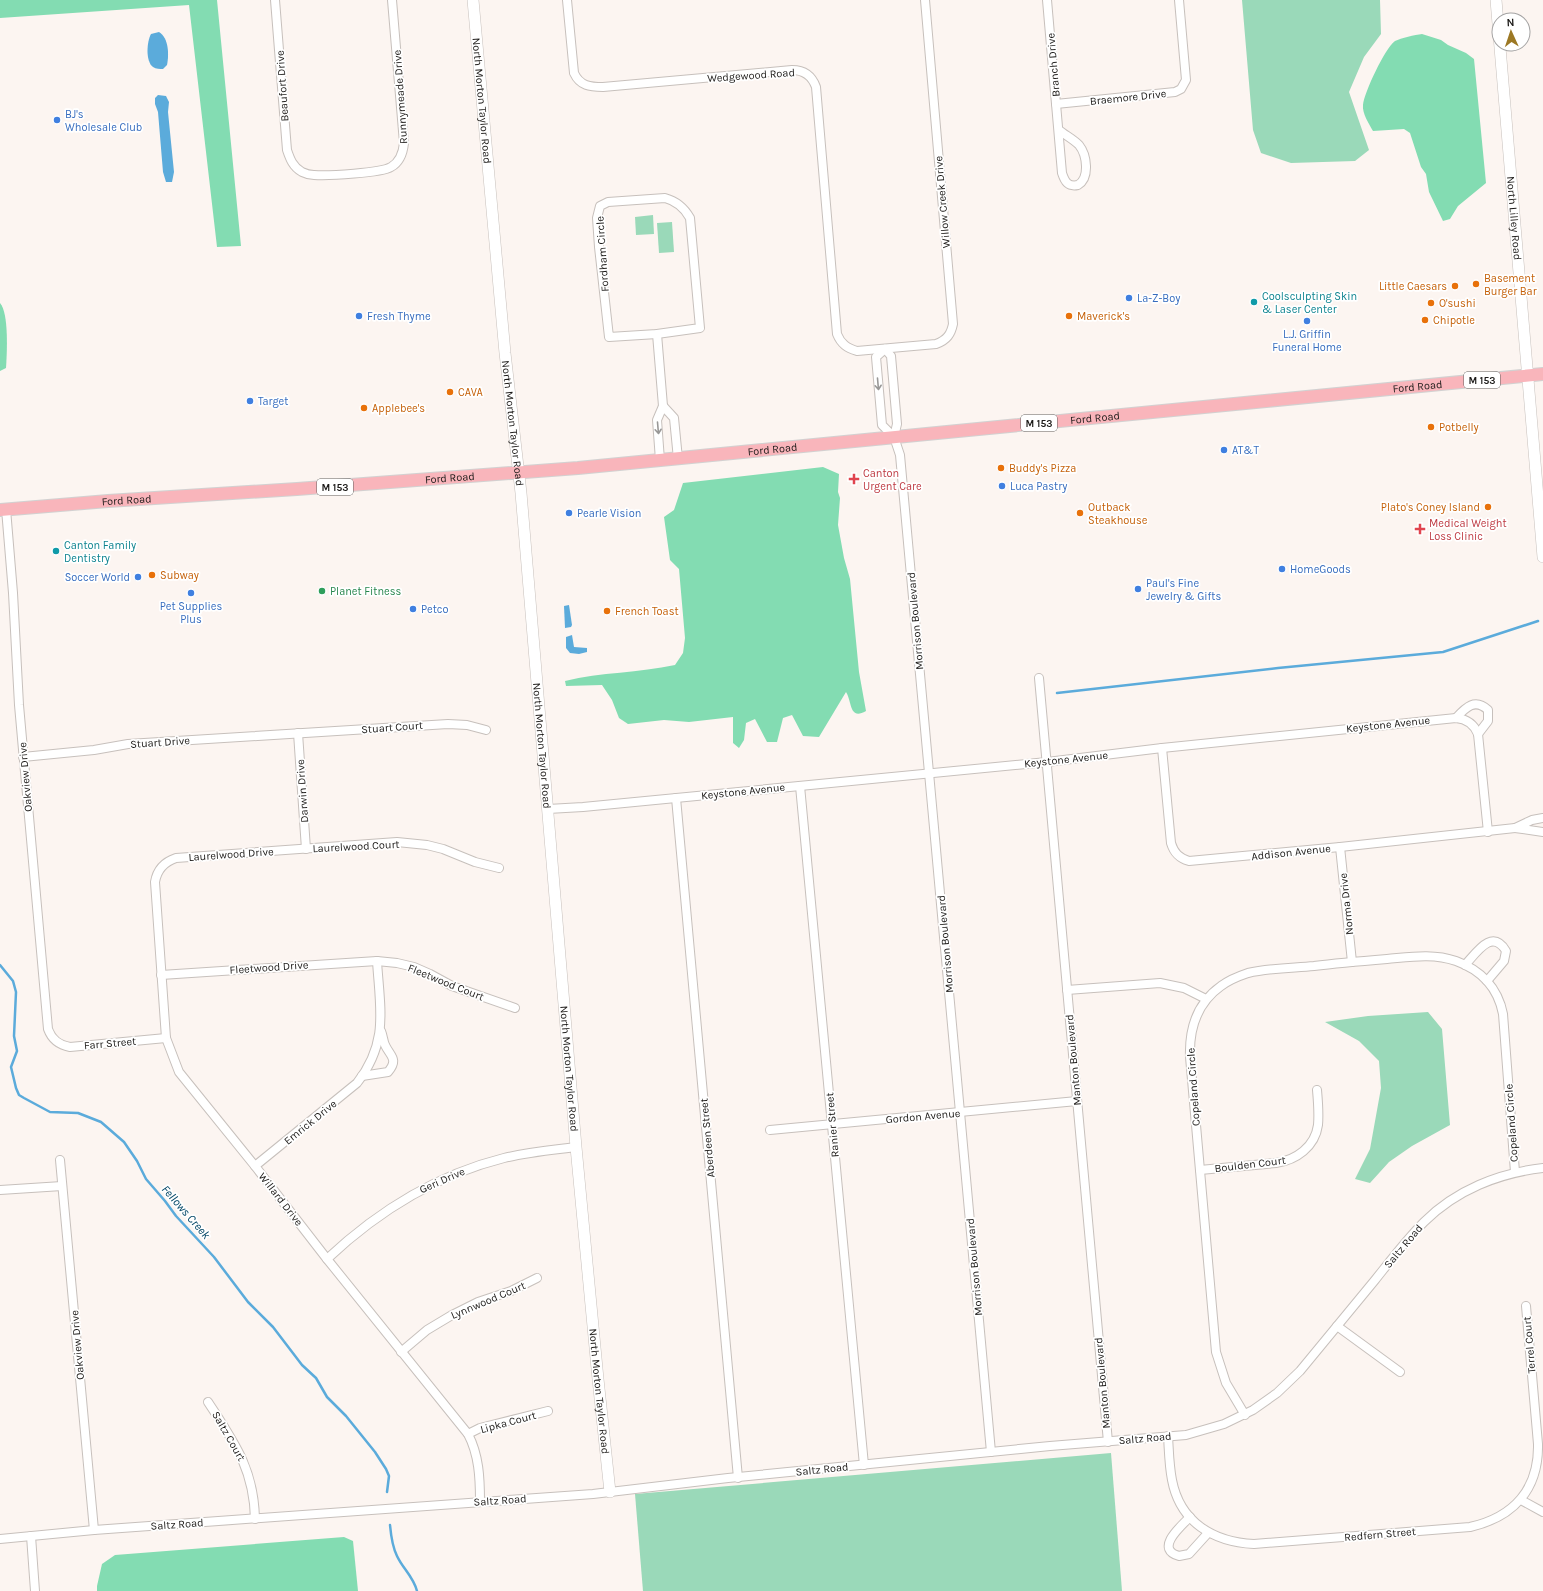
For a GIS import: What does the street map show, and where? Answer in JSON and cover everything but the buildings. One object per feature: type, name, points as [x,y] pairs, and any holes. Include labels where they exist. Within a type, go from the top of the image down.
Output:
[{"type":"main road","name":"Ford Road","points":[[3,509],[518,473],[894,438],[1543,374]]},
{"type":"street","name":"Beaufort Drive","points":[[275,0],[287,150],[290,159],[299,170]]},
{"type":"street","name":"Runnymeade Drive","points":[[299,170],[304,173],[316,175],[381,171],[393,165],[400,158],[404,143],[392,0]]},
{"type":"street","name":"North Morton Taylor Road","points":[[473,0],[505,354],[518,473],[576,1147],[610,1492]]},
{"type":"street","name":"Wedgewood Road","points":[[568,0],[574,73],[578,80],[586,86],[603,87],[792,70],[803,72],[810,77],[816,87],[837,334],[842,343],[850,349],[885,349]]},
{"type":"street","name":"Willow Creek Drive","points":[[885,349],[940,343],[949,336],[953,324],[925,0]]},
{"type":"street","name":"Branch Drive","points":[[1047,0],[1062,173],[1066,183],[1070,185],[1078,185],[1084,180],[1086,174],[1083,151],[1074,141],[1059,130]]},
{"type":"street","name":"Braemore Drive","points":[[1056,104],[1175,92],[1181,89],[1186,80],[1179,0]]},
{"type":"street","name":"North Lilley Road","points":[[1496,0],[1543,557]]},
{"type":"street","name":"Fordham Circle","points":[[665,198],[672,200],[686,211],[690,218],[700,328],[657,334],[609,337],[597,218],[600,206],[605,202],[665,198]]},
{"type":"street","points":[[657,334],[663,406],[657,420],[660,460]]},
{"type":"street","points":[[885,349],[891,356],[897,424],[894,438],[882,425],[876,357],[885,349]]},
{"type":"street","points":[[663,406],[674,418],[678,458]]},
{"type":"street","name":"Morrison Boulevard","points":[[894,438],[900,455],[991,1452]]},
{"type":"street","name":"Oakview Drive","points":[[3,509],[23,756],[48,1029],[50,1035],[56,1042]]},
{"type":"street","name":"Manton Boulevard","points":[[1040,678],[1108,1442]]},
{"type":"street","points":[[1456,718],[1472,704],[1479,704],[1484,707],[1488,710],[1488,720],[1478,734]]},
{"type":"street","points":[[1456,718],[1469,722],[1478,734],[1488,832]]},
{"type":"street","name":"Keystone Avenue","points":[[548,809],[583,807],[1047,762],[1162,748],[1456,718]]},
{"type":"street","name":"Stuart Court","points":[[298,733],[448,724],[467,725],[486,730]]},
{"type":"street","name":"Stuart Drive","points":[[23,756],[94,750],[128,744],[298,733]]},
{"type":"street","name":"Darwin Drive","points":[[298,733],[306,849]]},
{"type":"street","name":"Addison Avenue","points":[[1162,748],[1171,843],[1178,856],[1184,859],[1194,861],[1488,832],[1515,828],[1543,832]]},
{"type":"street","name":"Ranier Street","points":[[800,786],[864,1465]]},
{"type":"street","name":"Aberdeen Street","points":[[676,798],[738,1478]]},
{"type":"street","name":"Addison Avenue","points":[[1515,828],[1532,820],[1543,818]]},
{"type":"street","name":"Laurelwood Court","points":[[306,849],[397,842],[413,843],[443,849],[475,862],[499,868]]},
{"type":"street","name":"Norma Drive","points":[[1340,847],[1352,962]]},
{"type":"street","name":"Laurelwood Drive","points":[[160,869],[171,860],[182,857],[306,849]]},
{"type":"street","name":"Willard Drive","points":[[160,869],[156,876],[155,888],[166,1038],[171,1056],[179,1072],[401,1352],[468,1434],[474,1445],[477,1458],[480,1501]]},
{"type":"street","points":[[1465,965],[1485,944],[1494,941],[1502,944],[1506,951],[1504,961],[1487,981]]},
{"type":"street","name":"Copeland Circle","points":[[1245,1415],[1233,1398],[1226,1383],[1216,1352],[1189,1045],[1195,1019],[1206,999],[1223,984],[1246,974],[1352,962],[1423,956],[1439,956],[1465,965],[1480,974],[1487,981],[1501,1003],[1515,1172]]},
{"type":"street","name":"Fleetwood Drive","points":[[161,975],[377,961]]},
{"type":"street","name":"Fleetwood Court","points":[[377,961],[397,963],[414,967],[452,986],[514,1008]]},
{"type":"street","name":"Emrick Drive","points":[[255,1166],[357,1083],[374,1057],[380,1029],[377,961]]},
{"type":"street","points":[[1067,990],[1160,983],[1184,988],[1206,999]]},
{"type":"street","name":"Emrick Drive","points":[[362,1076],[388,1072],[394,1063],[393,1057],[385,1044],[380,1029]]},
{"type":"street","name":"Farr Street","points":[[56,1042],[70,1047],[166,1038]]},
{"type":"street","name":"Boulden Court","points":[[1200,1170],[1284,1162],[1298,1156],[1307,1147],[1317,1130],[1317,1090]]},
{"type":"street","name":"Gordon Avenue","points":[[770,1130],[1077,1101]]},
{"type":"street","name":"Geri Drive","points":[[327,1259],[356,1233],[381,1214],[414,1193],[446,1177],[474,1166],[505,1157],[536,1151],[576,1147]]},
{"type":"street","name":"Oakview Drive","points":[[60,1160],[94,1530]]},
{"type":"street","name":"Saltz Road","points":[[0,1539],[94,1530],[610,1492],[991,1452],[1168,1436],[1208,1430],[1245,1415],[1267,1401],[1288,1384],[1412,1234],[1434,1213],[1452,1199],[1491,1179],[1515,1172],[1543,1168]]},
{"type":"street","points":[[0,1190],[62,1186]]},
{"type":"street","name":"Lynnwood Court","points":[[401,1352],[427,1330],[452,1314],[478,1302],[510,1291],[537,1278]]},
{"type":"street","name":"Terrel Court","points":[[1521,1500],[1533,1479],[1538,1455],[1526,1306]]},
{"type":"street","points":[[1337,1326],[1400,1372]]},
{"type":"street","name":"Saltz Court","points":[[208,1402],[236,1445],[247,1468],[253,1492],[255,1519]]},
{"type":"street","name":"Lipka Court","points":[[468,1434],[480,1428],[548,1411]]},
{"type":"street","name":"Redfern Street","points":[[1168,1436],[1172,1480],[1180,1504],[1190,1517],[1208,1533],[1231,1542],[1254,1544],[1470,1527],[1484,1524],[1498,1518],[1521,1500]]},
{"type":"street","points":[[1521,1500],[1543,1512]]},
{"type":"street","points":[[1190,1517],[1170,1539],[1169,1546],[1173,1553],[1179,1556],[1189,1554],[1208,1533]]},
{"type":"street","points":[[31,1536],[35,1591]]},
{"type":"green space","points":[[0,0],[217,0],[241,246],[217,247],[189,5],[0,18]]},
{"type":"green space","points":[[1242,0],[1380,0],[1381,34],[1364,57],[1349,92],[1369,150],[1355,161],[1291,163],[1261,153],[1253,130]]},
{"type":"green space","points":[[1422,34],[1441,40],[1448,45],[1466,53],[1474,59],[1486,183],[1458,206],[1450,219],[1443,221],[1429,192],[1426,174],[1421,167],[1410,133],[1404,129],[1373,131],[1366,118],[1363,108],[1364,99],[1371,81],[1391,45],[1395,41]]},
{"type":"green space","points":[[653,215],[654,234],[636,235],[635,217]]},
{"type":"green space","points":[[672,222],[674,252],[659,253],[657,223]]},
{"type":"green space","points":[[0,303],[5,315],[7,343],[6,368],[0,371]]},
{"type":"green space","points":[[823,467],[839,474],[838,492],[840,498],[838,525],[844,558],[850,579],[859,672],[866,711],[857,714],[854,712],[846,692],[819,737],[803,736],[792,715],[783,718],[777,742],[767,742],[755,719],[746,723],[744,740],[739,748],[733,743],[733,717],[689,722],[664,720],[628,724],[619,718],[612,700],[602,685],[566,686],[565,681],[579,678],[648,670],[675,665],[683,653],[685,638],[679,569],[670,560],[664,517],[674,510],[683,483]]},
{"type":"green space","points":[[1428,1012],[1442,1029],[1450,1125],[1412,1146],[1389,1162],[1370,1183],[1355,1179],[1370,1149],[1381,1088],[1379,1061],[1359,1041],[1325,1022],[1368,1016]]},
{"type":"green space","points":[[1111,1453],[1122,1591],[643,1591],[635,1494]]},
{"type":"green space","points":[[344,1537],[353,1541],[358,1591],[97,1591],[102,1564],[115,1555]]},
{"type":"water","points":[[159,32],[165,38],[168,47],[167,65],[163,69],[153,67],[150,64],[148,56],[148,41],[151,34]]},
{"type":"water","points":[[158,95],[166,96],[169,102],[168,112],[174,172],[172,182],[166,182],[163,172],[158,112],[155,104],[155,98]]},
{"type":"water","points":[[569,605],[572,625],[571,627],[565,628],[564,606]]},
{"type":"water","points":[[572,635],[574,647],[587,648],[587,652],[579,654],[570,653],[566,648],[566,637]]},
{"type":"waterway","points":[[1057,693],[1278,668],[1443,652],[1538,621]]},
{"type":"waterway","name":"Fellows Creek","points":[[0,965],[13,981],[16,992],[14,1036],[17,1051],[11,1067],[19,1095],[50,1112],[78,1113],[101,1122],[124,1142],[137,1161],[146,1179],[176,1216],[214,1257],[248,1302],[273,1327],[302,1365],[316,1378],[327,1397],[346,1416],[375,1452],[389,1476],[387,1492]]},
{"type":"waterway","name":"Fellows Creek","points":[[390,1525],[395,1552],[399,1561],[413,1581],[417,1591]]},
{"type":"place","name":"BJ's Wholesale Club","points":[[57,120]]},
{"type":"place","name":"Basement Burger Bar","points":[[1476,284]]},
{"type":"place","name":"Little Caesars","points":[[1455,286]]},
{"type":"place","name":"La-Z-Boy","points":[[1129,298]]},
{"type":"place","name":"Coolsculpting Skin & Laser Center","points":[[1254,302]]},
{"type":"place","name":"O'sushi","points":[[1431,303]]},
{"type":"place","name":"Fresh Thyme","points":[[359,316]]},
{"type":"place","name":"Maverick's","points":[[1069,316]]},
{"type":"place","name":"Chipotle","points":[[1425,320]]},
{"type":"place","name":"L.J. Griffin Funeral Home","points":[[1307,321]]},
{"type":"place","name":"CAVA","points":[[450,392]]},
{"type":"place","name":"Target","points":[[250,401]]},
{"type":"place","name":"Applebee's","points":[[364,408]]},
{"type":"place","name":"Potbelly","points":[[1431,427]]},
{"type":"place","name":"AT&T","points":[[1224,450]]},
{"type":"place","name":"Buddy's Pizza","points":[[1001,468]]},
{"type":"place","name":"Canton Urgent Care","points":[[854,479]]},
{"type":"place","name":"Luca Pastry","points":[[1002,486]]},
{"type":"place","name":"Plato's Coney Island","points":[[1488,507]]},
{"type":"place","name":"Pearle Vision","points":[[569,513]]},
{"type":"place","name":"Outback Steakhouse","points":[[1080,513]]},
{"type":"place","name":"Medical Weight Loss Clinic","points":[[1420,529]]},
{"type":"place","name":"Canton Family Dentistry","points":[[56,551]]},
{"type":"place","name":"HomeGoods","points":[[1282,569]]},
{"type":"place","name":"Subway","points":[[152,575]]},
{"type":"place","name":"Soccer World","points":[[138,577]]},
{"type":"place","name":"Paul's Fine Jewelry & Gifts","points":[[1138,589]]},
{"type":"place","name":"Planet Fitness","points":[[322,591]]},
{"type":"place","name":"Pet Supplies Plus","points":[[191,593]]},
{"type":"place","name":"Petco","points":[[413,609]]},
{"type":"place","name":"French Toast","points":[[607,611]]}]
